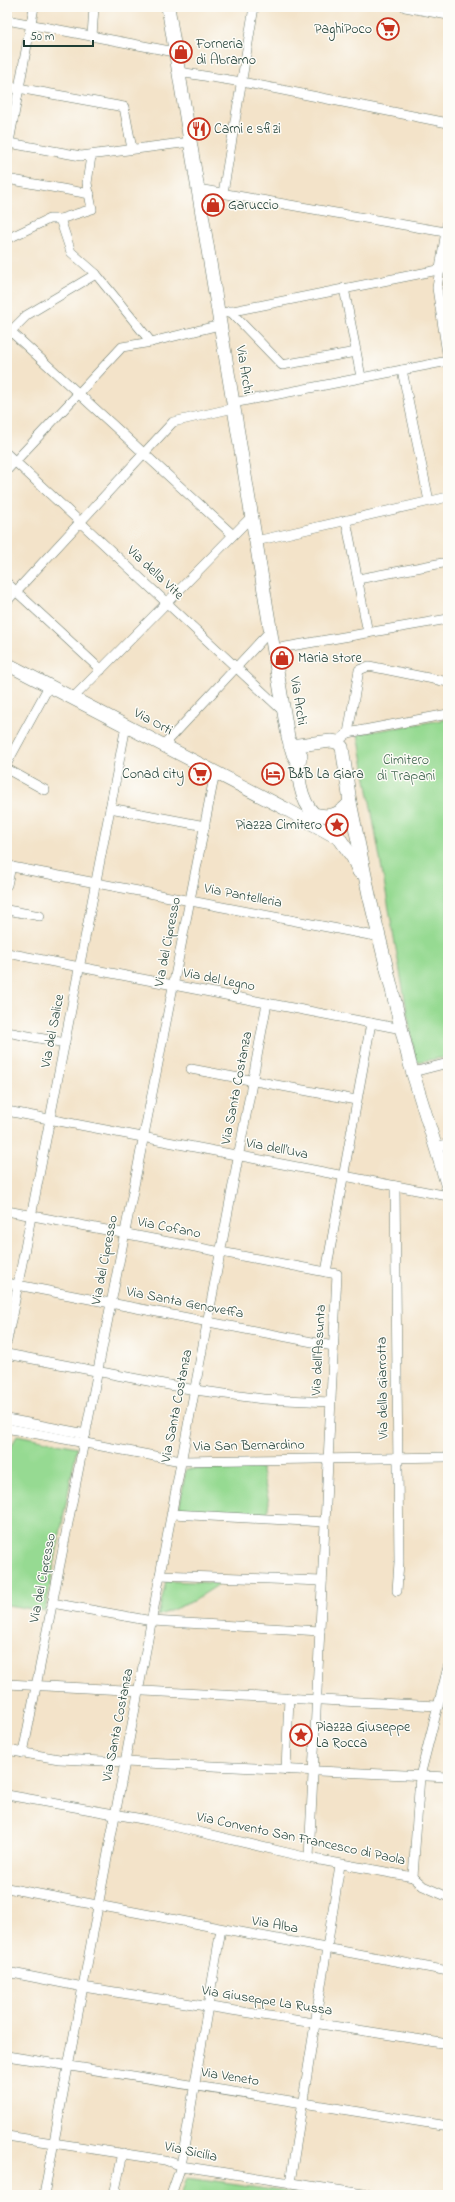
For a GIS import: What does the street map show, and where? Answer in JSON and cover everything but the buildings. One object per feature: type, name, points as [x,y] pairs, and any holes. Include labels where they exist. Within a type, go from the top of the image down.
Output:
[{"type":"street","points":[[7,153],[34,7]]},
{"type":"street","points":[[92,36],[94,7]]},
{"type":"street","name":"Via Archi","points":[[168,7],[198,189],[223,316],[234,406],[284,712],[289,741],[298,763]]},
{"type":"street","points":[[223,193],[254,7]]},
{"type":"street","points":[[405,7],[448,15]]},
{"type":"street","points":[[7,20],[175,52]]},
{"type":"street","points":[[179,72],[242,82],[448,123]]},
{"type":"street","points":[[7,86],[124,107],[132,149]]},
{"type":"street","points":[[9,143],[81,156],[91,156],[190,142]]},
{"type":"street","points":[[7,239],[49,219],[60,219],[92,209],[87,183],[91,156]]},
{"type":"street","points":[[7,179],[90,194]]},
{"type":"street","points":[[198,189],[445,232]]},
{"type":"street","points":[[7,601],[173,422],[234,406],[448,360],[437,288],[438,270],[448,218]]},
{"type":"street","points":[[60,219],[71,252],[96,274],[151,342]]},
{"type":"street","points":[[7,470],[122,347],[151,342],[223,316],[344,288],[448,268]]},
{"type":"street","points":[[96,274],[27,315],[8,332],[233,535]]},
{"type":"street","points":[[344,288],[361,378]]},
{"type":"street","points":[[223,316],[282,366],[356,352]]},
{"type":"street","points":[[402,370],[429,501]]},
{"type":"street","name":"Via della Vite","points":[[7,454],[284,712]]},
{"type":"street","points":[[256,541],[448,497]]},
{"type":"street","points":[[73,698],[252,516]]},
{"type":"street","points":[[346,520],[368,633]]},
{"type":"street","points":[[358,580],[448,562]]},
{"type":"street","points":[[7,583],[101,670]]},
{"type":"street","points":[[274,649],[448,619]]},
{"type":"street","points":[[163,746],[271,630]]},
{"type":"street","name":"Via Orti","points":[[7,664],[284,808]]},
{"type":"street","points":[[352,730],[359,670],[369,666],[448,682]]},
{"type":"street","points":[[8,758],[49,686]]},
{"type":"street","points":[[337,742],[352,730],[448,714]]},
{"type":"street","name":"Via del Salice","points":[[7,1341],[126,726]]},
{"type":"street","points":[[289,741],[309,742],[320,740],[337,742],[342,747],[350,802],[369,895],[413,1072],[442,1145],[448,1187]]},
{"type":"street","points":[[309,742],[301,753],[298,763],[306,805],[340,839],[353,858],[369,895]]},
{"type":"street","points":[[7,769],[45,790]]},
{"type":"street","name":"Via del Cipresso","points":[[23,1752],[215,772]]},
{"type":"street","points":[[284,808],[316,814],[336,814],[344,809],[350,802]]},
{"type":"street","points":[[110,808],[204,826]]},
{"type":"street","points":[[284,808],[340,839]]},
{"type":"street","points":[[7,885],[9,866]]},
{"type":"street","name":"Via Pantelleria","points":[[9,866],[380,937]]},
{"type":"street","points":[[7,910],[40,916]]},
{"type":"street","name":"Via del Legno","points":[[7,953],[402,1029]]},
{"type":"street","name":"Via Santa Costanza","points":[[44,2195],[267,1003]]},
{"type":"street","points":[[326,1272],[342,1176],[371,1023]]},
{"type":"street","points":[[7,1032],[65,1043]]},
{"type":"street","points":[[413,1072],[448,1062]]},
{"type":"street","points":[[191,1069],[356,1100]]},
{"type":"street","name":"Via dell'Uva","points":[[7,1111],[448,1196]]},
{"type":"street","name":"Via della Giarrotta","points":[[395,1186],[399,1562],[397,1590]]},
{"type":"street","name":"Via Cofano","points":[[7,1211],[326,1272]]},
{"type":"street","name":"Via dell'Assunta","points":[[315,1773],[319,1697],[322,1582],[337,1274],[326,1272]]},
{"type":"street","name":"Via Santa Genoveffa","points":[[7,1283],[333,1346]]},
{"type":"street","points":[[7,1354],[195,1390],[263,1399],[330,1402]]},
{"type":"street","name":"Via San Bernardino","points":[[7,1419],[181,1461],[448,1457]]},
{"type":"street","name":"Via San Bernardino","points":[[7,1427],[11,1429],[85,1438]]},
{"type":"street","points":[[172,1514],[325,1522]]},
{"type":"street","points":[[160,1575],[322,1582]]},
{"type":"street","points":[[52,1603],[152,1621],[320,1631]]},
{"type":"street","name":"Via Convento San Francesco di Paola","points":[[7,1795],[148,1820],[340,1865],[413,1877],[420,1776],[448,1667]]},
{"type":"street","points":[[7,1684],[286,1698],[319,1697],[438,1706]]},
{"type":"street","points":[[283,1770],[286,1698]]},
{"type":"street","points":[[7,1750],[60,1759],[125,1763],[283,1770],[315,1773],[448,1777]]},
{"type":"street","points":[[309,1858],[315,1773]]},
{"type":"street","points":[[290,2183],[340,1865]]},
{"type":"street","points":[[413,1877],[422,1886],[448,1897]]},
{"type":"street","name":"Via Alba","points":[[7,1888],[98,1907],[448,1970]]},
{"type":"street","points":[[171,2195],[181,2166],[221,1929]]},
{"type":"street","name":"Via Giuseppe La Russa","points":[[7,1972],[82,1986],[448,2044]]},
{"type":"street","name":"Via Veneto","points":[[7,2056],[448,2126]]},
{"type":"street","name":"Via Sicilia","points":[[7,2136],[165,2160],[181,2166],[370,2195]]},
{"type":"street","points":[[114,2195],[122,2153]]},
{"type":"green space","name":"Cimitero di Trapani","points":[[448,719],[448,1057],[416,1062],[358,734]]},
{"type":"green space","points":[[17,1435],[77,1447],[45,1611],[7,1605],[7,1456]]},
{"type":"green space","points":[[261,1468],[269,1502],[267,1514],[179,1510],[186,1469]]},
{"type":"green space","points":[[166,1581],[221,1583],[193,1601],[158,1616]]},
{"type":"green space","points":[[187,2178],[309,2195],[181,2195]]},
{"type":"place","name":"PaghiPoco","points":[[388,29]]},
{"type":"place","name":"Forneria di Abramo","points":[[181,52]]},
{"type":"place","name":"Carni e sfizi","points":[[199,129]]},
{"type":"place","name":"Garuccio","points":[[213,205]]},
{"type":"place","name":"Maria store","points":[[282,658]]},
{"type":"place","name":"Conad city","points":[[200,774]]},
{"type":"place","name":"B&B La Giara","points":[[273,774]]},
{"type":"place","name":"Piazza Cimitero","points":[[337,825]]},
{"type":"place","name":"Piazza Giuseppe La Rocca","points":[[301,1735]]}]
